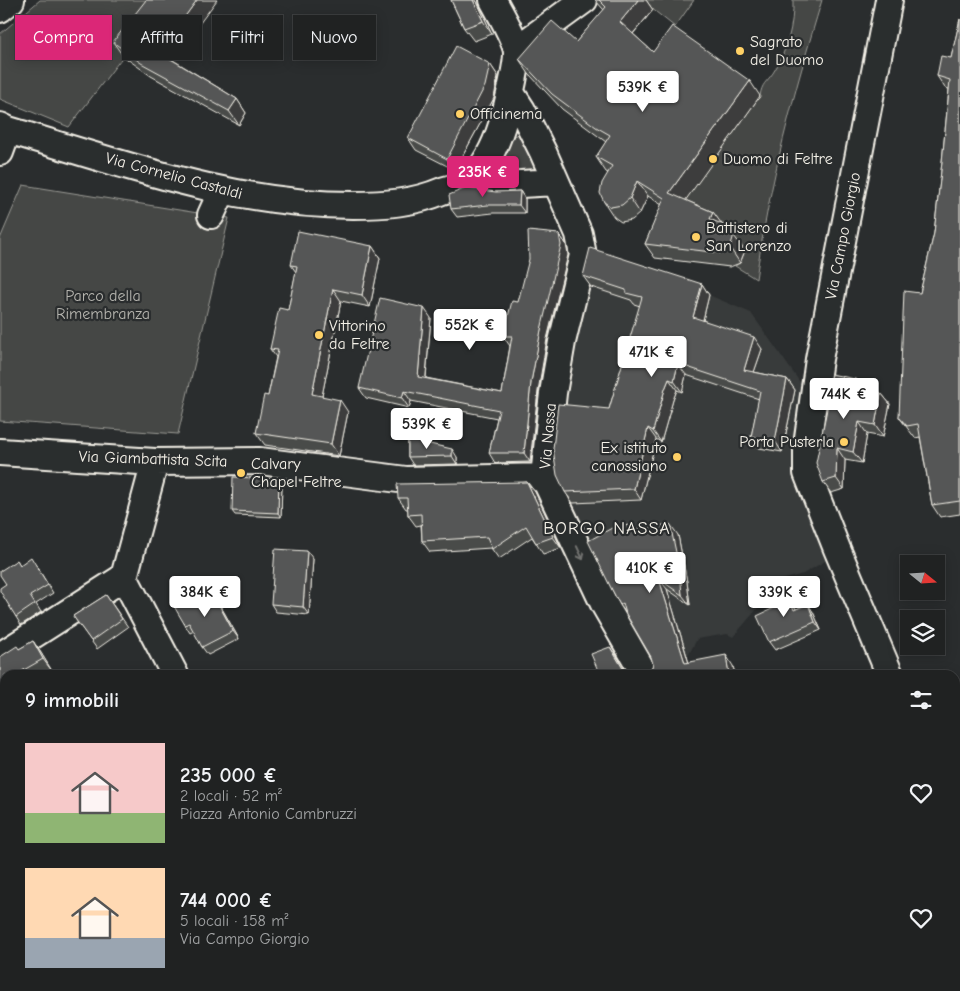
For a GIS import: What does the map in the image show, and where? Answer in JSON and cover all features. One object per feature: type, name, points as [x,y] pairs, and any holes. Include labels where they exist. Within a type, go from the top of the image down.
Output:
[{"type":"street","points":[[0,9],[11,0]]},
{"type":"street","points":[[469,181],[484,163],[494,146],[511,92],[517,49],[493,0]]},
{"type":"street","points":[[517,49],[584,0]]},
{"type":"street","name":"Via Campo Giorgio","points":[[888,0],[819,359],[807,445],[807,473],[888,670]]},
{"type":"street","name":"Via Nassa","points":[[511,92],[539,144],[579,234],[583,255],[552,392],[544,477],[604,604],[642,670]]},
{"type":"street","name":"Via Cornelio Castaldi","points":[[3,136],[222,191],[300,204],[381,205],[432,196],[469,181]]},
{"type":"street","points":[[469,181],[503,185],[556,182]]},
{"type":"street","points":[[211,215],[222,191]]},
{"type":"street","name":"Via Giambattista Scita","points":[[0,452],[155,462],[260,461],[406,480],[544,477]]},
{"type":"street","points":[[0,656],[124,577],[155,462]]},
{"type":"street","points":[[124,577],[172,670]]},
{"type":"shaded area","name":"Ex istituto canossiano","points":[[574,253],[709,295],[751,313],[802,385],[793,464],[806,509],[827,560],[803,574],[782,580],[733,637],[727,634],[697,639],[687,658],[649,669],[567,503],[558,450]]},
{"type":"green space","points":[[40,0],[166,0],[155,15],[122,15],[122,58],[69,127],[0,99],[0,34],[15,21],[15,60],[112,60],[112,15],[22,15]]},
{"type":"green space","points":[[641,0],[694,0],[675,27]]},
{"type":"green space","points":[[793,0],[822,0],[783,138],[761,244],[756,279],[735,266],[740,263],[744,253],[739,243],[677,207],[760,96],[763,86],[778,65],[789,38]]},
{"type":"green space","points":[[519,134],[522,135],[540,174],[495,172],[510,139]]},
{"type":"green space","name":"Parco della Rimembranza","points":[[23,185],[229,218],[178,434],[0,421],[0,239]]},
{"type":"building","points":[[146,0],[197,0],[186,15],[134,15]]},
{"type":"building","points":[[451,0],[473,0],[483,21],[464,28]]},
{"type":"building","points":[[599,0],[638,0],[620,22],[653,52],[672,26],[750,81],[669,193],[713,212],[710,219],[726,226],[732,233],[733,238],[730,248],[720,253],[645,244],[664,198],[637,181],[630,198],[622,205],[611,207],[604,202],[600,193],[602,183],[612,166],[596,157],[610,135],[596,127],[552,94],[519,59],[552,21],[576,42],[606,7]]},
{"type":"building","points":[[960,19],[960,501],[932,505],[918,424],[907,426],[899,417],[904,291],[920,293],[934,233],[950,80],[937,76],[941,56],[951,58]]},
{"type":"building","points":[[122,31],[122,49],[113,42]]},
{"type":"building","name":"Officinema","points":[[456,46],[490,64],[485,86],[447,159],[408,138]]},
{"type":"building","points":[[137,60],[172,60],[237,99],[229,111]]},
{"type":"building","points":[[466,188],[496,192],[520,191],[519,205],[488,205],[451,209],[449,195]]},
{"type":"building","points":[[298,231],[372,246],[362,295],[333,289],[312,394],[340,400],[331,444],[256,433],[264,395],[268,396],[278,350],[270,349],[279,308],[288,310],[297,266],[291,265]]},
{"type":"building","points":[[528,231],[559,234],[561,245],[531,382],[524,453],[489,453],[499,410],[404,391],[402,398],[359,388],[380,298],[424,308],[418,377],[502,393],[512,336],[503,336],[512,301],[518,302],[529,259]]},
{"type":"building","points":[[590,248],[702,284],[693,317],[754,337],[744,370],[787,379],[775,441],[751,437],[760,391],[678,364],[674,381],[669,379],[665,389],[653,431],[648,428],[634,489],[565,492],[557,475],[553,449],[558,404],[609,409],[642,297],[626,293],[626,290],[583,276]]},
{"type":"building","name":"Porta Pusterla","points":[[831,374],[855,379],[881,393],[875,425],[859,422],[853,452],[837,448],[836,478],[823,482],[816,463],[829,399],[826,398]]},
{"type":"building","points":[[408,439],[452,449],[452,456],[408,457]]},
{"type":"building","points":[[233,477],[279,479],[278,513],[232,511]]},
{"type":"building","points":[[527,482],[553,537],[536,543],[526,526],[492,549],[487,537],[422,541],[421,514],[408,515],[407,498],[398,498],[397,484]]},
{"type":"building","points":[[670,524],[680,571],[682,595],[659,579],[685,663],[726,655],[728,670],[651,670],[653,664],[651,657],[626,614],[623,603],[620,605],[588,541],[612,528],[629,525],[630,530]]},
{"type":"building","points":[[275,549],[307,551],[303,607],[271,604]]},
{"type":"building","points":[[31,557],[48,585],[30,596],[35,604],[16,617],[0,591],[0,588],[6,584],[0,575],[0,571],[17,560],[20,565]]},
{"type":"building","points":[[211,590],[233,631],[202,647],[189,623],[185,625],[175,608]]},
{"type":"building","points":[[786,591],[794,610],[808,604],[815,622],[769,642],[757,616],[774,608],[770,599]]},
{"type":"building","points":[[106,595],[122,619],[91,641],[73,616]]},
{"type":"building","points":[[33,641],[43,659],[24,670],[0,670],[0,657],[17,646],[19,649]]},
{"type":"building","points":[[610,647],[624,670],[598,670],[591,654]]},
{"type":"place","name":"Sagrato del Duomo","points":[[740,51]]},
{"type":"place","name":"Officinema","points":[[460,114]]},
{"type":"place","name":"Duomo di Feltre","points":[[713,159]]},
{"type":"place","name":"Battistero di San Lorenzo","points":[[696,237]]},
{"type":"place","name":"Vittorino da Feltre","points":[[319,335]]},
{"type":"place","name":"Porta Pusterla","points":[[844,442]]},
{"type":"place","name":"Ex istituto canossiano","points":[[677,457]]},
{"type":"place","name":"Calvary Chapel Feltre","points":[[241,473]]},
{"type":"district","name":"BORGO NASSA","points":[[607,528]]}]
